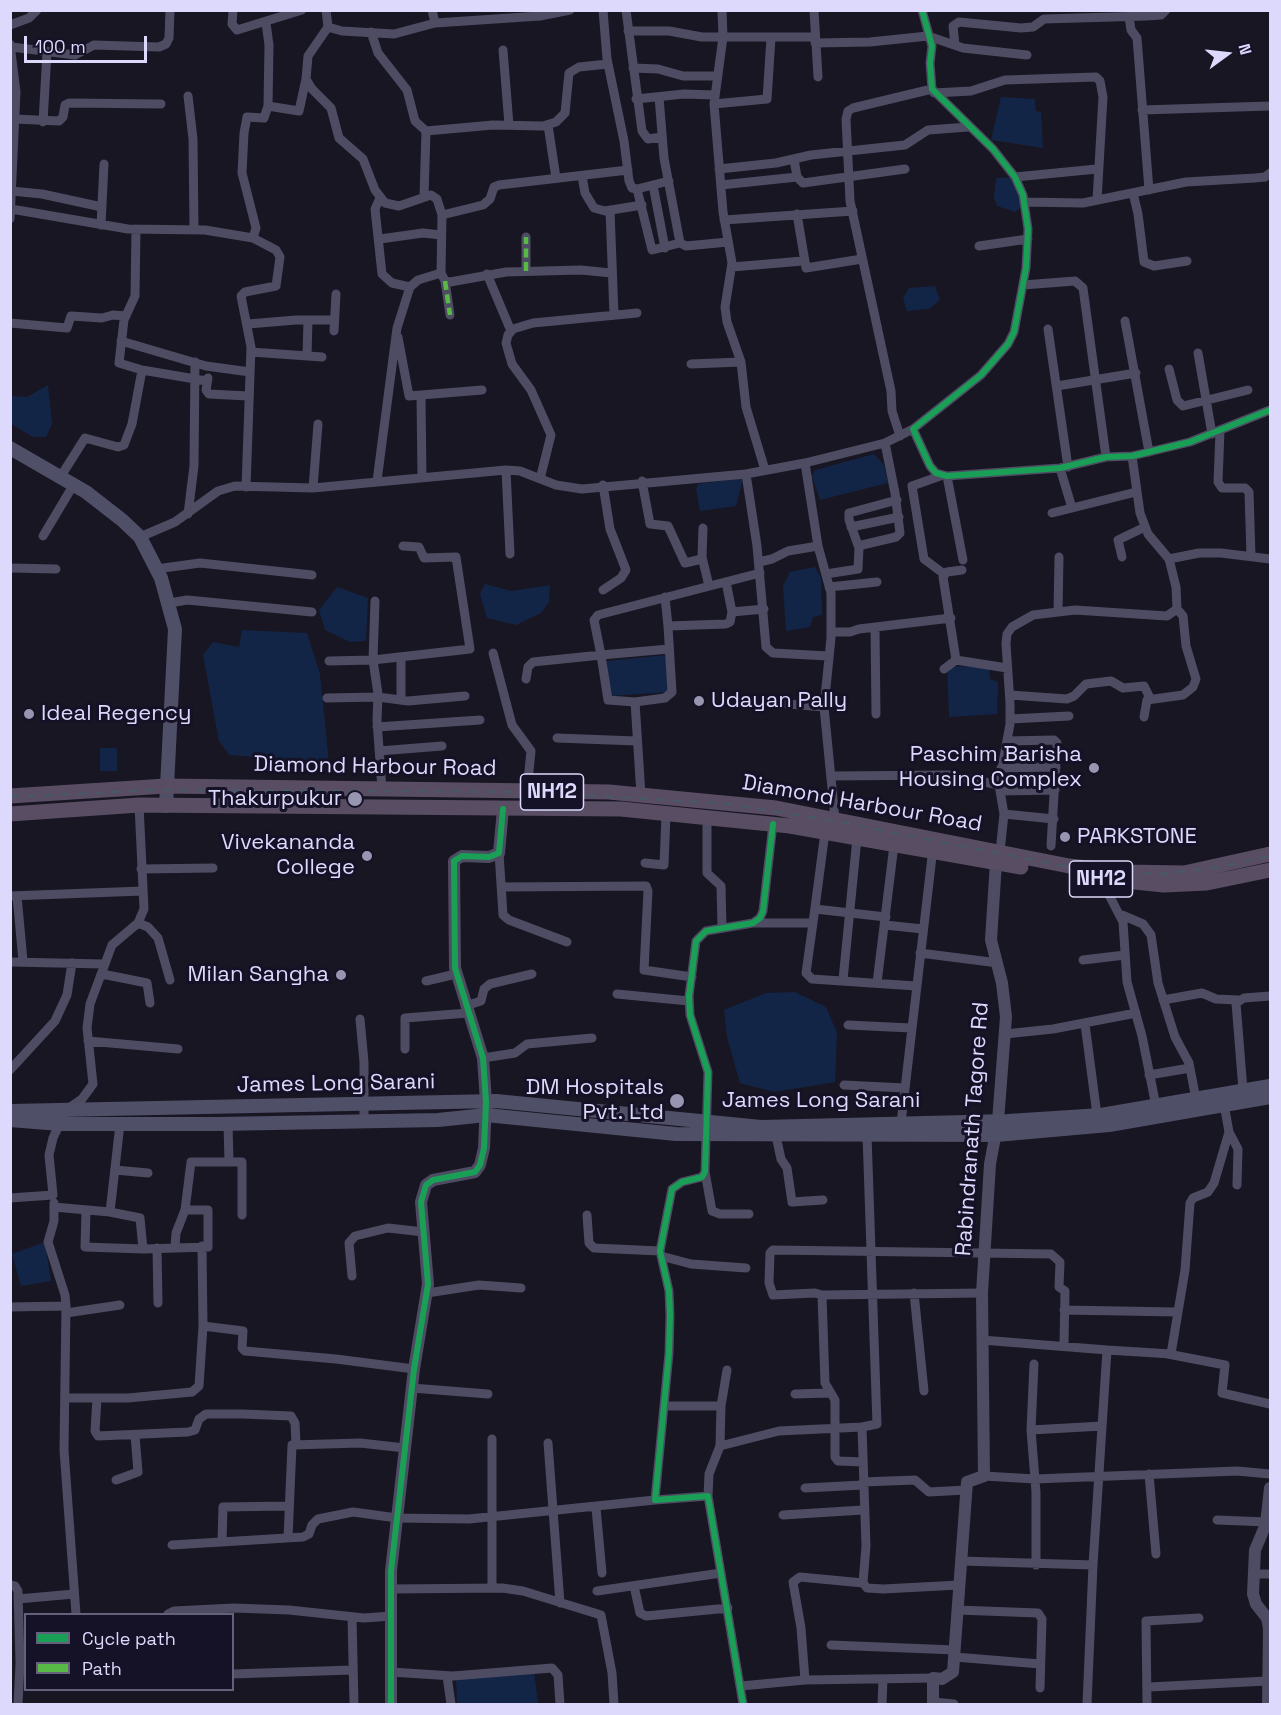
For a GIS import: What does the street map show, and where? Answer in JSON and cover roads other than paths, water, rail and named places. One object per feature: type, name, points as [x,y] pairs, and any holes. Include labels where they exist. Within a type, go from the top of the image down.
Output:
[{"type":"highway","name":"Diamond Harbour Road","points":[[10,796],[166,786],[527,791],[641,795],[794,819],[835,819],[934,845],[998,857],[1126,872],[1184,873],[1270,855]]},
{"type":"highway","points":[[452,790],[452,807]]},
{"type":"highway","name":"Diamond Harbour Road","points":[[10,814],[138,805],[621,809],[773,824],[794,819],[825,832],[857,838],[894,844],[934,845]]},
{"type":"highway","name":"Diamond Harbour Road","points":[[998,857],[1070,876],[1164,885],[1207,883],[1270,870]]},
{"type":"main road","points":[[12,452],[74,484],[140,537],[156,569],[170,603],[175,628],[166,806]]},
{"type":"main road","name":"James Long Sarani","points":[[10,1111],[363,1104],[486,1108],[705,1128],[901,1129],[1156,1109],[1196,1099],[1270,1086]]},
{"type":"main road","points":[[705,1128],[776,1136],[867,1134],[901,1129],[996,1135],[1069,1131],[1156,1109],[1224,1104],[1270,1097]]},
{"type":"main road","points":[[10,1120],[60,1124],[228,1124],[438,1120],[486,1108]]},
{"type":"street","points":[[10,25],[29,18],[38,10]]},
{"type":"street","points":[[10,219],[14,119],[11,45],[75,55],[94,45],[163,46],[170,38],[170,10]]},
{"type":"street","points":[[232,10],[234,29],[266,24],[302,10]]},
{"type":"street","points":[[268,106],[299,111],[308,56],[328,27],[326,10]]},
{"type":"street","points":[[432,10],[435,23]]},
{"type":"street","points":[[328,27],[342,31],[394,34],[435,23],[531,16],[570,10]]},
{"type":"street","points":[[603,10],[608,64],[630,185],[637,189],[651,248],[655,251],[680,243],[686,246],[728,242]]},
{"type":"street","points":[[626,10],[636,99],[645,136],[648,139],[662,137]]},
{"type":"street","points":[[722,10],[723,37],[715,100],[724,220],[732,267],[725,307],[727,321],[741,363],[746,407],[765,470]]},
{"type":"street","points":[[814,10],[818,77]]},
{"type":"street","points":[[140,537],[188,514],[226,487],[313,488],[506,470],[569,489],[642,481],[693,480],[746,474],[805,463],[885,443],[913,429],[996,361],[1014,332],[1023,285],[1028,238],[1024,202],[1015,177],[993,149],[933,91],[930,63],[933,48],[922,10]]},
{"type":"street","points":[[955,45],[953,26],[959,22],[1022,28],[1033,27],[1041,19],[1161,15],[1166,10]]},
{"type":"street","points":[[1129,17],[1131,30],[1137,38],[1149,190]]},
{"type":"street","points":[[253,238],[256,228],[242,173],[244,133],[248,117],[264,118],[268,106],[269,45],[266,24]]},
{"type":"street","points":[[628,31],[669,31],[697,37],[870,42],[928,36],[979,50],[1027,55]]},
{"type":"street","points":[[371,32],[378,53],[407,90],[415,121],[426,131],[509,125],[548,125],[562,119],[566,113],[569,73],[579,67],[608,64]]},
{"type":"street","points":[[636,99],[658,97],[715,100],[767,99],[771,38]]},
{"type":"street","points":[[504,50],[509,125]]},
{"type":"street","points":[[43,122],[47,52]]},
{"type":"street","points":[[633,68],[658,69],[683,76],[718,76]]},
{"type":"street","points":[[900,436],[892,411],[891,391],[853,211],[847,151],[848,111],[933,91],[970,92],[997,82],[1014,79],[1096,76],[1100,81],[1102,97],[1097,200]]},
{"type":"street","points":[[306,78],[312,90],[331,108],[339,138],[366,164],[380,198],[385,203],[399,206],[431,195],[437,199],[442,215],[443,277],[450,315]]},
{"type":"street","points":[[188,96],[193,139],[194,230]]},
{"type":"street","points":[[658,97],[662,137],[680,243]]},
{"type":"street","points":[[14,119],[43,122],[61,119],[65,105],[69,103],[161,104]]},
{"type":"street","points":[[1142,110],[1270,106]]},
{"type":"street","points":[[548,125],[556,178]]},
{"type":"street","points":[[719,170],[905,145],[934,128],[968,127]]},
{"type":"street","points":[[424,197],[426,131]]},
{"type":"street","points":[[794,159],[797,177],[803,183],[905,169]]},
{"type":"street","points":[[101,225],[104,164]]},
{"type":"street","points":[[1015,177],[1097,169]]},
{"type":"street","points":[[442,215],[483,205],[490,199],[496,186],[628,170]]},
{"type":"street","points":[[1024,202],[1083,203],[1197,181],[1264,177],[1270,173]]},
{"type":"street","points":[[582,176],[589,202],[599,210],[642,205]]},
{"type":"street","points":[[721,185],[797,177]]},
{"type":"street","points":[[637,189],[669,181]]},
{"type":"street","points":[[653,185],[665,248]]},
{"type":"street","points":[[11,191],[42,194],[102,207]]},
{"type":"street","points":[[1133,193],[1144,262],[1154,266],[1187,261]]},
{"type":"street","points":[[380,198],[375,209],[384,278],[392,283],[411,287]]},
{"type":"street","points":[[11,209],[101,225],[136,229],[194,230],[253,238],[276,250],[279,263],[276,286],[243,293],[242,301],[248,324],[251,352],[246,487]]},
{"type":"street","points":[[610,210],[614,315]]},
{"type":"street","points":[[724,220],[853,211]]},
{"type":"street","points":[[797,214],[803,261],[806,268],[862,260]]},
{"type":"street","points":[[136,229],[135,296],[126,316],[119,363],[142,370],[207,381]]},
{"type":"street","points":[[380,239],[423,232],[441,235]]},
{"type":"street","points":[[526,237],[526,271]]},
{"type":"street","points":[[979,246],[1028,238]]},
{"type":"street","points":[[732,267],[803,261]]},
{"type":"street","points":[[377,481],[382,428],[397,328],[411,287],[418,280],[526,271],[581,270],[611,273]]},
{"type":"street","points":[[487,274],[511,331],[507,343],[512,364],[531,390],[551,435],[540,479]]},
{"type":"street","points":[[1023,285],[1075,281],[1081,285],[1106,457]]},
{"type":"street","points":[[334,331],[336,294]]},
{"type":"street","points":[[511,331],[533,322],[637,313]]},
{"type":"street","points":[[10,323],[67,328],[71,316],[126,316]]},
{"type":"street","points":[[307,356],[308,320]]},
{"type":"street","points":[[248,324],[334,320]]},
{"type":"street","points":[[1125,321],[1149,452]]},
{"type":"street","points":[[397,328],[409,396],[482,390]]},
{"type":"street","points":[[1048,329],[1057,386],[1064,468],[1072,508]]},
{"type":"street","points":[[121,341],[210,366],[250,372]]},
{"type":"street","points":[[251,352],[322,357]]},
{"type":"street","points":[[1198,354],[1206,402],[1216,432],[1218,482],[1221,488],[1245,488],[1249,492],[1251,556]]},
{"type":"street","points":[[188,514],[194,466],[196,383],[193,377],[195,362]]},
{"type":"street","points":[[691,364],[741,363]]},
{"type":"street","points":[[210,366],[206,390],[209,394],[248,396]]},
{"type":"street","points":[[1169,369],[1179,404],[1187,406],[1248,390]]},
{"type":"street","points":[[61,476],[85,438],[118,447],[124,445],[132,424],[142,370]]},
{"type":"street","points":[[1057,386],[1136,373]]},
{"type":"street","points":[[421,396],[422,477]]},
{"type":"street","points":[[956,660],[944,574],[924,559],[912,486],[946,475],[1064,468],[1106,457],[1132,456],[1216,432],[1270,410]]},
{"type":"street","points":[[313,488],[318,424]]},
{"type":"street","points":[[913,429],[930,466],[936,473],[946,475]]},
{"type":"street","points":[[859,548],[899,536],[897,500],[885,443]]},
{"type":"street","points":[[1132,456],[1136,492],[1145,527],[1169,559],[1176,587],[1177,609],[1183,616],[1186,646],[1196,679],[1193,687],[1183,695],[1150,698],[1145,703],[1144,717]]},
{"type":"street","points":[[805,463],[818,546],[829,587],[831,632],[824,707],[835,819]]},
{"type":"street","points":[[506,470],[510,554]]},
{"type":"street","points":[[746,474],[769,651],[828,656]]},
{"type":"street","points":[[944,574],[962,565],[946,475]]},
{"type":"street","points":[[642,481],[650,524],[668,526],[685,563],[702,559]]},
{"type":"street","points":[[43,536],[74,484]]},
{"type":"street","points":[[603,485],[610,529],[626,570],[621,578],[603,590]]},
{"type":"street","points":[[1052,513],[1136,492]]},
{"type":"street","points":[[826,574],[858,569],[859,548],[851,527],[849,513],[897,500]]},
{"type":"street","points":[[851,527],[899,517]]},
{"type":"street","points":[[1122,557],[1118,540],[1145,527]]},
{"type":"street","points":[[703,528],[702,559],[709,586]]},
{"type":"street","points":[[329,661],[373,660],[470,649],[456,557],[424,558],[419,548],[403,546]]},
{"type":"street","points":[[759,562],[772,559],[788,551],[818,546]]},
{"type":"street","points":[[1169,559],[1199,553],[1270,559]]},
{"type":"street","points":[[1058,612],[1059,557]]},
{"type":"street","points":[[156,569],[200,563],[312,575]]},
{"type":"street","points":[[10,568],[56,569]]},
{"type":"street","points":[[665,597],[672,692],[670,696],[635,702],[608,700],[594,623],[596,617],[665,597],[760,573]]},
{"type":"street","points":[[668,626],[730,622],[732,612],[726,582]]},
{"type":"street","points":[[829,587],[877,582]]},
{"type":"street","points":[[170,603],[187,600],[312,612]]},
{"type":"street","points":[[375,601],[373,660],[378,697],[377,727],[382,789]]},
{"type":"street","points":[[732,612],[764,609]]},
{"type":"street","points":[[998,857],[1004,814],[999,788],[1010,719],[1006,644],[1012,627],[1034,615],[1058,612],[1096,609],[1167,615],[1177,609]]},
{"type":"street","points":[[831,632],[951,618]]},
{"type":"street","points":[[876,628],[876,714]]},
{"type":"street","points":[[526,679],[528,667],[533,662],[669,649]]},
{"type":"street","points":[[493,653],[512,725],[531,751],[527,791]]},
{"type":"street","points":[[401,657],[401,698]]},
{"type":"street","points":[[944,669],[956,660],[1007,668]]},
{"type":"street","points":[[1010,695],[1066,699],[1074,696],[1086,684],[1111,681],[1123,688],[1144,686],[1150,698]]},
{"type":"street","points":[[327,698],[378,697],[401,698],[408,701],[465,696]]},
{"type":"street","points":[[635,702],[641,795]]},
{"type":"street","points":[[766,702],[824,707]]},
{"type":"street","points":[[1010,719],[1069,716]]},
{"type":"street","points":[[377,727],[480,720]]},
{"type":"street","points":[[557,738],[636,741]]},
{"type":"street","points":[[1007,741],[1054,740],[1056,743],[1051,846]]},
{"type":"street","points":[[379,751],[442,746]]},
{"type":"street","points":[[1001,768],[1056,767]]},
{"type":"street","points":[[831,776],[950,775],[999,788],[1055,789]]},
{"type":"street","points":[[76,1613],[64,1450],[66,1309],[65,1295],[48,1242],[54,1207],[49,1155],[66,1110],[82,1099],[93,1084],[88,1041],[88,1016],[112,945],[138,923],[144,909],[138,805]]},
{"type":"street","points":[[503,809],[499,853],[501,908],[509,920],[567,942]]},
{"type":"street","points":[[645,863],[664,865],[666,814]]},
{"type":"street","points":[[1004,814],[1054,819]]},
{"type":"street","points":[[707,818],[707,873],[721,886],[722,927]]},
{"type":"street","points":[[753,923],[764,911],[773,824]]},
{"type":"street","points":[[825,832],[806,974],[812,979],[916,986]]},
{"type":"street","points":[[843,980],[857,838]]},
{"type":"street","points":[[877,983],[894,844]]},
{"type":"street","points":[[901,1129],[934,845]]},
{"type":"street","points":[[391,1704],[390,1589],[414,1370],[427,1293],[428,1265],[421,1202],[426,1185],[433,1180],[475,1172],[483,1157],[486,1108],[483,1058],[456,974],[453,952],[454,861],[462,856],[489,857],[499,853]]},
{"type":"street","name":"Rabindranath Tagore Rd","points":[[984,1476],[982,1293],[990,1164],[998,1121],[1005,1034],[1005,999],[991,940],[998,857]]},
{"type":"street","points":[[141,869],[213,868]]},
{"type":"street","points":[[1110,880],[1109,895],[1122,915],[1127,982],[1136,1013],[1156,1109]]},
{"type":"street","points":[[501,887],[646,886],[648,891],[644,970],[692,977]]},
{"type":"street","points":[[23,961],[14,896],[143,891]]},
{"type":"street","points":[[814,909],[850,913],[923,929]]},
{"type":"street","points":[[1122,915],[1143,924],[1151,935],[1158,983],[1175,1037],[1190,1068],[1196,1099]]},
{"type":"street","points":[[138,923],[148,927],[158,938],[170,980]]},
{"type":"street","points":[[749,1214],[720,1214],[712,1211],[705,1172],[708,1072],[690,1015],[689,1001],[696,941],[699,935],[722,927],[753,923],[813,923]]},
{"type":"street","points":[[920,953],[998,963]]},
{"type":"street","points":[[1083,960],[1125,955]]},
{"type":"street","points":[[10,962],[72,963],[103,969],[147,983],[150,1003]]},
{"type":"street","points":[[10,1070],[55,1021],[67,995],[72,963]]},
{"type":"street","points":[[426,981],[456,974]]},
{"type":"street","points":[[405,1049],[405,1018],[466,1009],[481,1002],[484,990],[490,984],[532,974]]},
{"type":"street","points":[[1163,1000],[1202,993],[1216,999],[1238,1000],[1270,996]]},
{"type":"street","points":[[616,994],[689,1001]]},
{"type":"street","points":[[1238,1000],[1237,1022],[1243,1090]]},
{"type":"street","points":[[1005,1034],[1085,1024],[1136,1013]]},
{"type":"street","points":[[360,1019],[364,1062],[364,1121]]},
{"type":"street","points":[[848,1024],[911,1028]]},
{"type":"street","points":[[1085,1024],[1097,1115]]},
{"type":"street","points":[[483,1058],[508,1055],[527,1044],[592,1038]]},
{"type":"street","points":[[88,1041],[178,1049]]},
{"type":"street","points":[[1149,1075],[1190,1068]]},
{"type":"street","points":[[844,1085],[905,1088]]},
{"type":"street","points":[[1224,1104],[1229,1132],[1238,1149],[1237,1185]]},
{"type":"street","points":[[110,1212],[120,1124]]},
{"type":"street","points":[[228,1124],[229,1162]]},
{"type":"street","points":[[1168,1354],[1171,1354],[1185,1270],[1190,1203],[1212,1189],[1229,1132]]},
{"type":"street","points":[[720,1446],[779,1431],[862,1427],[877,1424],[867,1134]]},
{"type":"street","points":[[776,1136],[781,1159],[787,1168],[792,1202],[823,1200]]},
{"type":"street","points":[[175,1247],[176,1233],[185,1210],[191,1162],[242,1162],[242,1215]]},
{"type":"street","points":[[115,1170],[147,1173]]},
{"type":"street","points":[[655,1500],[670,1315],[669,1291],[660,1254],[672,1189],[682,1182],[702,1177],[705,1172]]},
{"type":"street","points":[[10,1198],[53,1195]]},
{"type":"street","points":[[54,1207],[110,1212],[140,1218],[143,1249]]},
{"type":"street","points":[[86,1210],[85,1247],[143,1249],[208,1247],[208,1210],[185,1210]]},
{"type":"street","points":[[587,1215],[589,1244],[594,1248],[660,1254],[700,1265],[746,1268]]},
{"type":"street","points":[[352,1276],[349,1243],[355,1236],[388,1228],[424,1232]]},
{"type":"street","points":[[65,1398],[192,1392],[199,1386],[203,1326],[202,1246]]},
{"type":"street","points":[[157,1248],[158,1303]]},
{"type":"street","points":[[982,1293],[773,1295],[769,1283],[770,1253],[777,1249],[1051,1254],[1060,1262],[1059,1287],[1065,1291],[1064,1345]]},
{"type":"street","points":[[427,1293],[478,1285],[521,1288]]},
{"type":"street","points":[[914,1293],[924,1391]]},
{"type":"street","points":[[822,1295],[825,1383],[835,1400],[836,1460],[862,1462]]},
{"type":"street","points":[[10,1307],[66,1309],[120,1305]]},
{"type":"street","points":[[1064,1310],[1177,1312]]},
{"type":"street","points":[[203,1326],[243,1331],[242,1348],[245,1351],[336,1359],[414,1370]]},
{"type":"street","points":[[982,1334],[1107,1350],[1168,1354],[1225,1365],[1222,1393],[1270,1404]]},
{"type":"street","points":[[1087,1704],[1093,1565],[1107,1350]]},
{"type":"street","points":[[1034,1364],[1031,1430],[1035,1479],[1036,1565]]},
{"type":"street","points":[[727,1370],[721,1406],[720,1446],[708,1474],[708,1496],[743,1704]]},
{"type":"street","points":[[412,1388],[488,1394]]},
{"type":"street","points":[[795,1394],[830,1393]]},
{"type":"street","points":[[97,1398],[95,1431],[98,1436],[195,1430],[199,1419],[206,1414],[291,1416],[295,1423],[296,1444]]},
{"type":"street","points":[[664,1406],[721,1406]]},
{"type":"street","points":[[1031,1430],[1101,1426]]},
{"type":"street","points":[[862,1427],[866,1546],[863,1583],[867,1588],[883,1589],[959,1585]]},
{"type":"street","points":[[117,1480],[138,1472],[135,1435]]},
{"type":"street","points":[[492,1439],[492,1587]]},
{"type":"street","points":[[288,1538],[290,1449],[296,1444],[360,1443],[405,1448]]},
{"type":"street","points":[[548,1443],[560,1602]]},
{"type":"street","points":[[741,1686],[805,1680],[949,1677],[953,1672],[955,1654],[967,1482],[984,1476],[1035,1479],[1237,1471],[1270,1474]]},
{"type":"street","points":[[1149,1474],[1156,1554]]},
{"type":"street","points":[[805,1488],[915,1480],[929,1492],[966,1490]]},
{"type":"street","points":[[1149,1687],[1269,1693],[1269,1628],[1267,1618],[1256,1604],[1253,1594],[1253,1574],[1255,1550],[1268,1523],[1270,1488]]},
{"type":"street","points":[[172,1545],[307,1536],[318,1519],[342,1514],[367,1512],[397,1518],[493,1518],[708,1496]]},
{"type":"street","points":[[222,1542],[223,1507],[288,1506]]},
{"type":"street","points":[[596,1508],[602,1573]]},
{"type":"street","points":[[783,1515],[863,1510]]},
{"type":"street","points":[[1217,1520],[1268,1523]]},
{"type":"street","points":[[961,1561],[1093,1565]]},
{"type":"street","points":[[597,1591],[721,1574]]},
{"type":"street","points":[[1253,1574],[1270,1574]]},
{"type":"street","points":[[805,1680],[802,1636],[793,1582],[800,1577],[863,1583]]},
{"type":"street","points":[[10,1585],[17,1588],[18,1599],[15,1624],[18,1704]]},
{"type":"street","points":[[634,1586],[640,1613],[646,1616],[728,1608]]},
{"type":"street","points":[[390,1589],[492,1587],[522,1591],[601,1615],[612,1672],[614,1704]]},
{"type":"street","points":[[18,1599],[74,1594]]},
{"type":"street","points":[[170,1613],[234,1608],[289,1610],[352,1617],[391,1616]]},
{"type":"street","points":[[957,1610],[1038,1612],[1041,1619],[1040,1688]]},
{"type":"street","points":[[352,1617],[354,1704]]},
{"type":"street","points":[[1147,1704],[1149,1687],[1146,1622],[1198,1618]]},
{"type":"street","points":[[831,1645],[955,1654],[1040,1664]]},
{"type":"street","points":[[391,1672],[447,1676],[552,1668],[558,1675],[560,1704]]},
{"type":"street","points":[[234,1674],[352,1670]]},
{"type":"street","points":[[447,1676],[451,1704]]},
{"type":"street","points":[[933,1678],[933,1703],[954,1704]]},
{"type":"street","points":[[882,1704],[883,1679]]},
{"type":"water","points":[[1001,97],[1035,99],[1036,111],[1041,112],[1043,148],[991,140]]},
{"type":"water","points":[[1014,177],[1022,207],[1015,212],[997,206],[994,198],[996,178]]},
{"type":"water","points":[[935,286],[940,300],[929,309],[907,311],[903,298],[909,288]]},
{"type":"water","points":[[48,385],[52,424],[46,437],[33,437],[11,424],[11,396],[27,397]]},
{"type":"water","points":[[874,454],[884,465],[888,483],[820,500],[812,476],[815,470]]},
{"type":"water","points":[[743,478],[736,506],[700,511],[696,489],[698,484]]},
{"type":"water","points":[[815,567],[821,578],[822,615],[813,617],[810,627],[786,631],[783,586],[790,572]]},
{"type":"water","points":[[485,584],[511,591],[550,585],[549,602],[541,613],[516,625],[487,618],[480,594]]},
{"type":"water","points":[[337,587],[368,598],[366,641],[350,642],[325,630],[319,610]]},
{"type":"water","points":[[242,630],[307,633],[320,674],[329,763],[229,755],[219,741],[203,655],[213,642],[239,647]]},
{"type":"water","points":[[667,655],[669,692],[610,696],[607,661]]},
{"type":"water","points":[[947,666],[989,667],[990,679],[998,682],[997,714],[949,717]]},
{"type":"water","points":[[100,748],[117,748],[117,771],[100,771]]},
{"type":"water","points":[[795,992],[826,1007],[837,1033],[835,1082],[774,1092],[740,1083],[727,1037],[724,1010],[766,993]]},
{"type":"water","points":[[45,1242],[51,1281],[21,1286],[12,1254]]},
{"type":"water","points":[[534,1671],[538,1704],[457,1704],[456,1677]]},
{"type":"railway","points":[[10,797],[153,790],[534,792],[730,804],[834,821],[1084,870],[1161,874],[1219,867],[1270,856]]},
{"type":"place","name":"Udayan Pally","points":[[699,701]]},
{"type":"place","name":"Ideal Regency","points":[[29,714]]},
{"type":"place","name":"Paschim Barisha Housing Complex","points":[[1094,768]]},
{"type":"place","name":"Thakurpukur","points":[[355,799]]},
{"type":"place","name":"PARKSTONE","points":[[1065,837]]},
{"type":"place","name":"Vivekananda College","points":[[367,856]]},
{"type":"place","name":"Milan Sangha","points":[[341,975]]},
{"type":"place","name":"DM Hospitals Pvt. Ltd","points":[[677,1101]]}]
